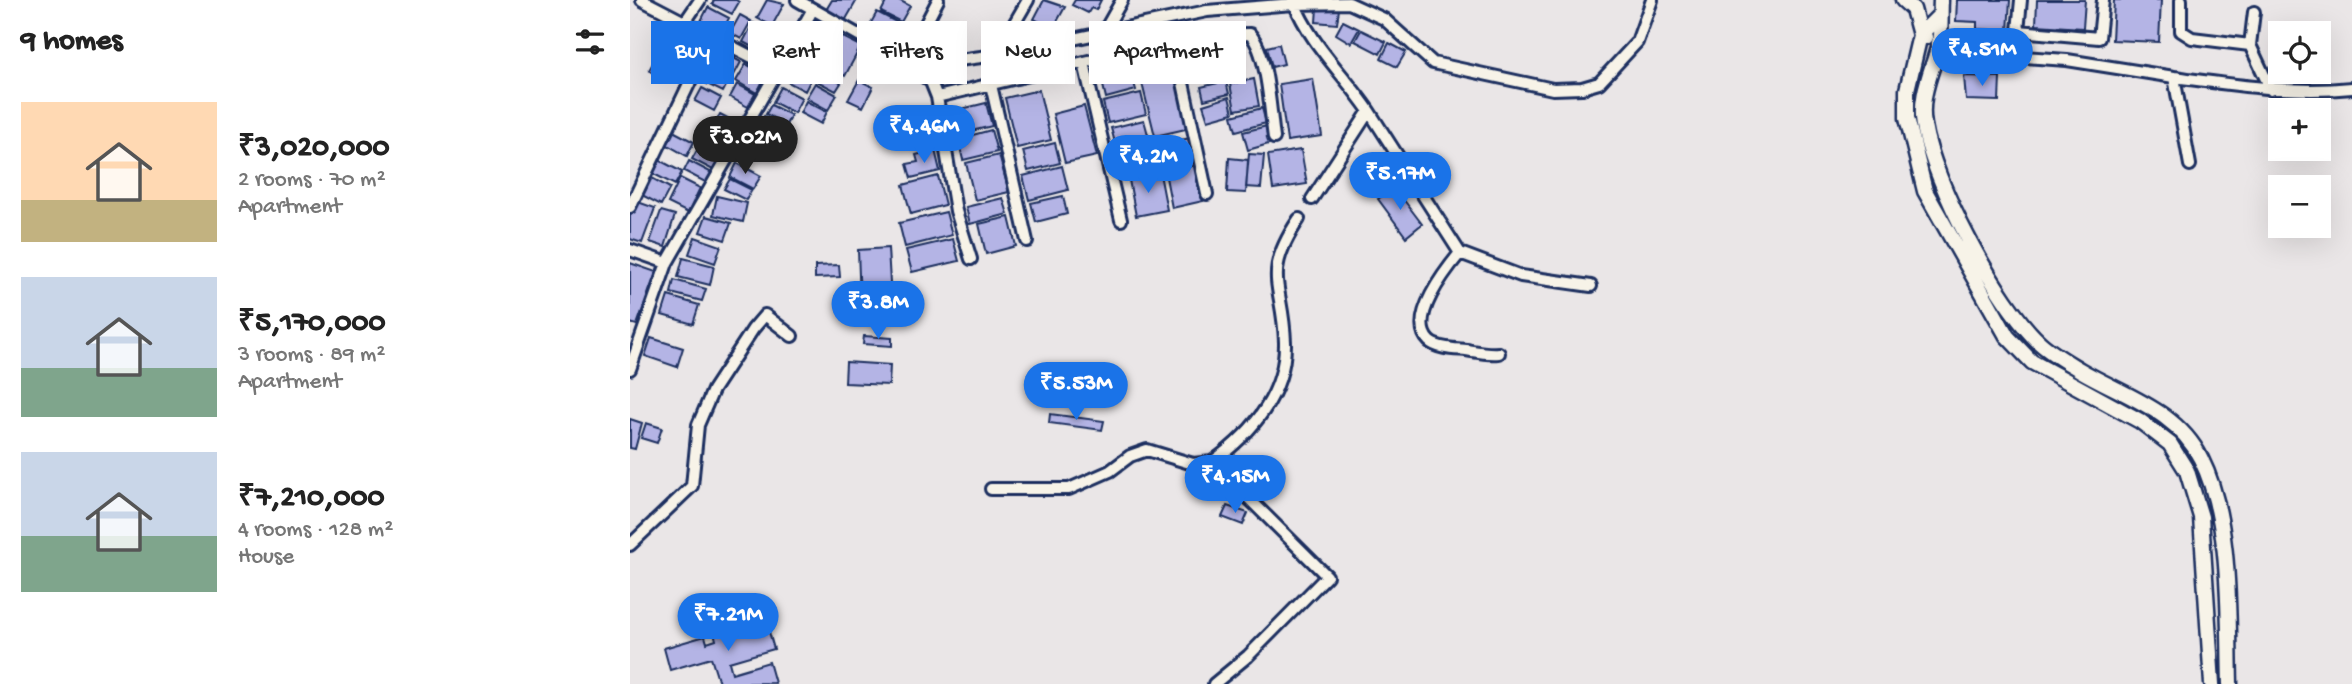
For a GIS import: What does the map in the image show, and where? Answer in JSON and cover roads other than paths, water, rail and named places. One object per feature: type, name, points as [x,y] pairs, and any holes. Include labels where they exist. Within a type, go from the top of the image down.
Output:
[{"type":"main road","points":[[1903,0],[1913,9],[1920,35],[1939,45]]},
{"type":"main road","points":[[1940,7],[1920,35],[1907,90],[1907,118],[1925,191],[2007,336],[2032,362],[2140,421],[2170,444],[2187,471],[2201,517],[2213,684]]},
{"type":"main road","points":[[1940,7],[1939,45],[1924,89],[1923,124],[1954,208],[1985,270],[2040,343],[2081,370],[2167,416],[2188,437],[2201,459],[2217,500],[2222,535],[2230,684]]},
{"type":"street","points":[[642,0],[683,21]]},
{"type":"street","points":[[686,21],[700,0]]},
{"type":"street","points":[[797,0],[857,34]]},
{"type":"street","points":[[927,21],[938,0]]},
{"type":"street","points":[[1016,21],[1028,0]]},
{"type":"street","points":[[1110,21],[1122,0]]},
{"type":"street","points":[[1207,11],[1213,0]]},
{"type":"street","points":[[1153,21],[1207,11],[1294,2],[1349,3],[1384,19],[1433,63],[1553,89],[1582,88],[1599,83],[1637,42],[1652,0]]},
{"type":"street","points":[[2021,0],[2018,32],[2099,38],[2104,0]]},
{"type":"street","points":[[2181,0],[2181,31],[2192,37],[2250,45]]},
{"type":"street","points":[[1294,2],[1302,22],[1326,59],[1369,111],[1460,253],[1521,276],[1591,286]]},
{"type":"street","points":[[806,21],[813,9]]},
{"type":"street","points":[[2254,12],[2250,45],[2271,90]]},
{"type":"street","points":[[1246,34],[1250,34],[1257,43],[1263,63],[1274,138]]},
{"type":"street","points":[[1939,45],[1970,53],[2067,60],[2271,90],[2313,92],[2352,88]]},
{"type":"street","points":[[937,97],[1089,62]]},
{"type":"street","points":[[1084,63],[1121,220]]},
{"type":"street","points":[[2174,77],[2190,165]]},
{"type":"street","points":[[630,206],[689,84]]},
{"type":"street","points":[[630,369],[635,337],[667,263],[769,84]]},
{"type":"street","points":[[933,84],[956,211],[971,259]]},
{"type":"street","points":[[1183,84],[1207,194]]},
{"type":"street","points":[[991,85],[1027,241]]},
{"type":"street","points":[[1312,199],[1369,111]]},
{"type":"street","points":[[991,489],[1069,489],[1110,471],[1130,456],[1147,450],[1193,464],[1212,462],[1237,444],[1266,412],[1280,373],[1285,344],[1276,262],[1283,243],[1299,219]]},
{"type":"street","points":[[630,250],[667,263]]},
{"type":"street","points":[[1460,253],[1434,287],[1423,328],[1429,341],[1437,345],[1486,354],[1499,353]]},
{"type":"street","points":[[630,545],[691,486],[698,425],[713,390],[753,328],[765,315],[792,336]]},
{"type":"street","points":[[1212,462],[1327,576],[1248,656],[1214,684]]}]
